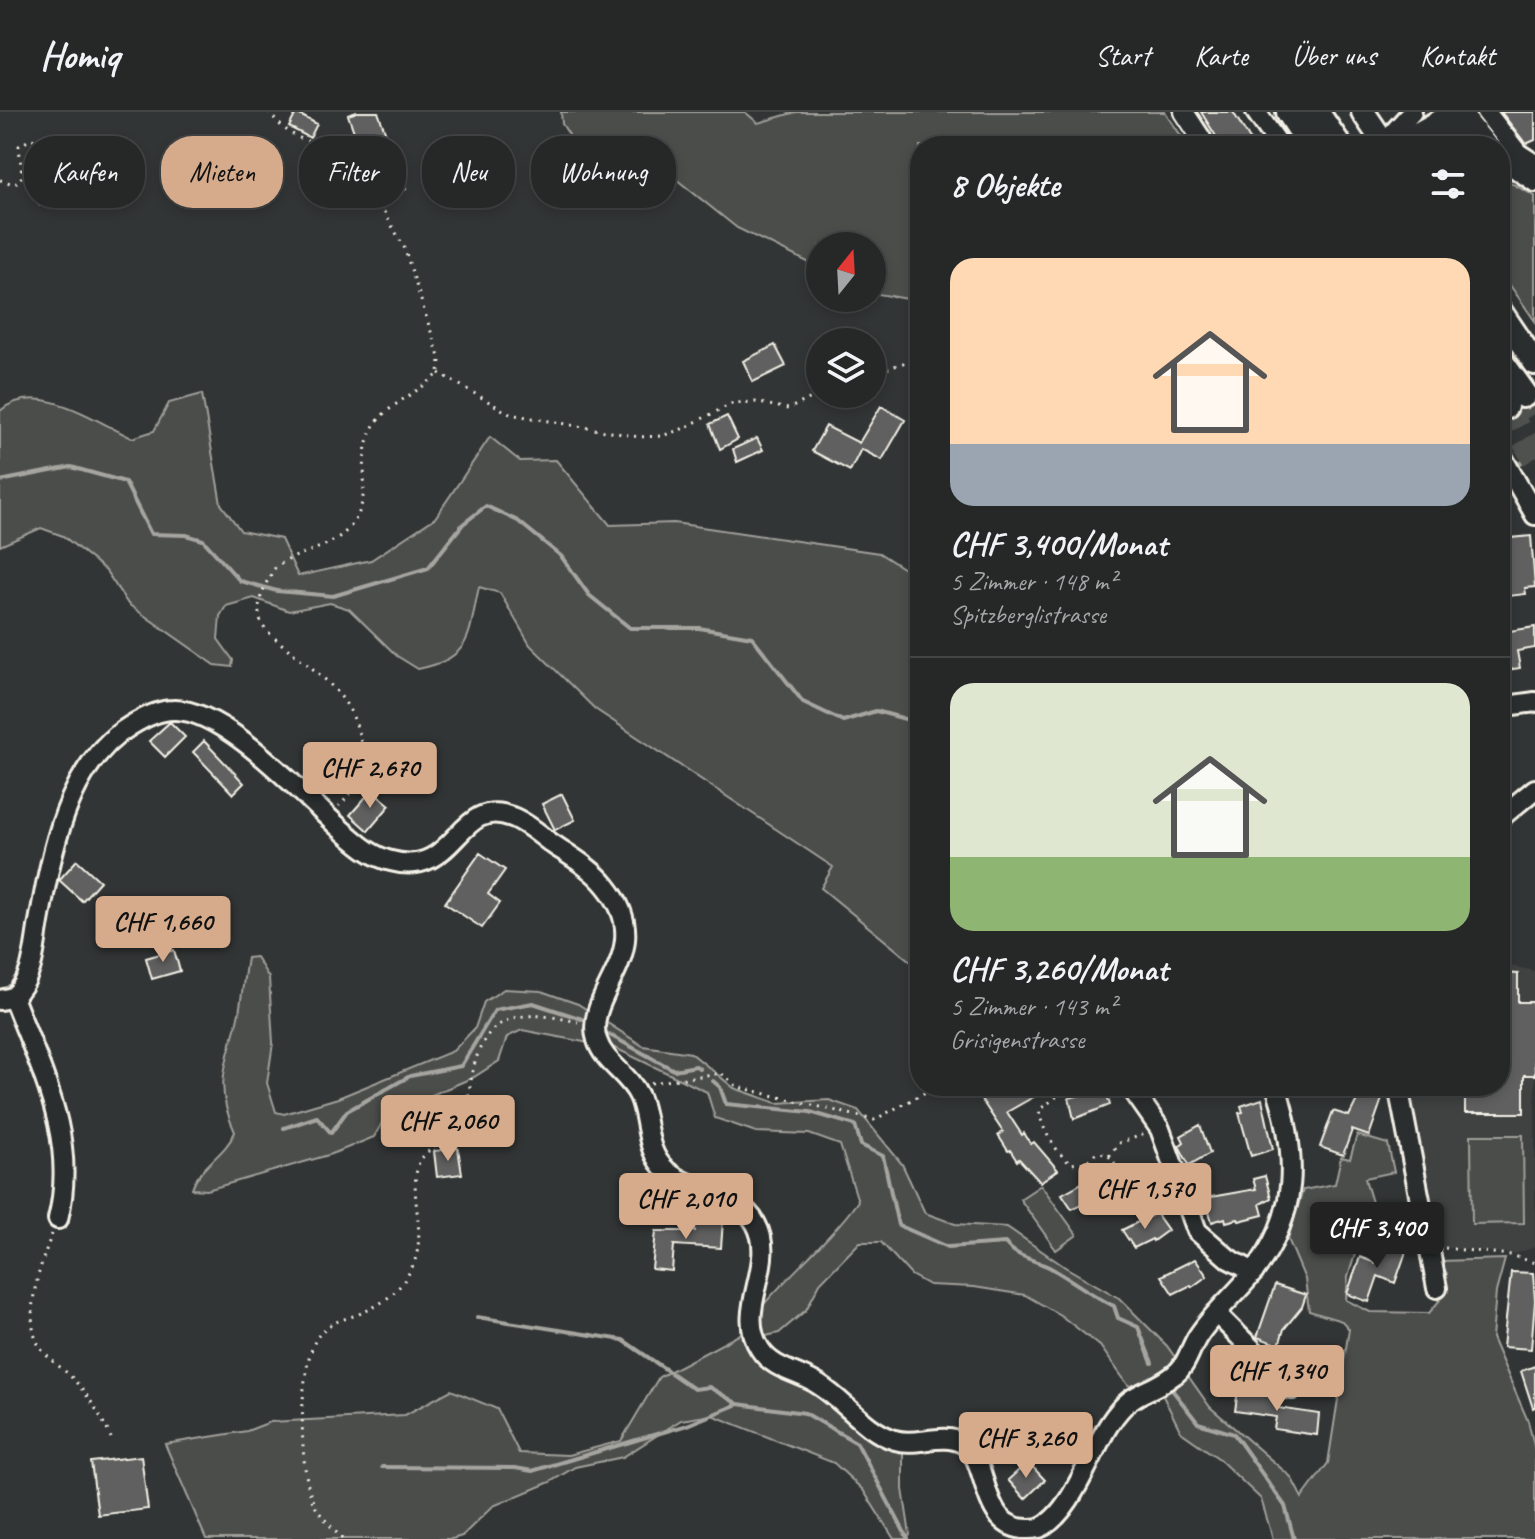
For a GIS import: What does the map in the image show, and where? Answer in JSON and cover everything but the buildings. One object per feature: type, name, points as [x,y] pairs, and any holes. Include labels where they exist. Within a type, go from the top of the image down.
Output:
[{"type":"highway","points":[[1332,112],[1345,136]]},
{"type":"highway","points":[[1297,115],[1307,136]]},
{"type":"highway","points":[[1297,115],[1325,136]]},
{"type":"main road","points":[[1363,112],[1379,136]]},
{"type":"main road","points":[[1510,326],[1535,363]]},
{"type":"street","points":[[1184,112],[1200,136]]},
{"type":"street","points":[[1256,112],[1273,136]]},
{"type":"street","points":[[1370,112],[1385,118],[1408,115]]},
{"type":"street","points":[[1409,136],[1449,114],[1467,120],[1480,136]]},
{"type":"street","points":[[1392,136],[1408,115]]},
{"type":"street","points":[[1486,116],[1503,136]]},
{"type":"street","points":[[1434,136],[1443,129],[1451,128],[1467,136]]},
{"type":"street","points":[[1510,144],[1535,164]]},
{"type":"street","points":[[1510,165],[1535,182]]},
{"type":"street","points":[[1510,471],[1535,515]]},
{"type":"street","points":[[1510,706],[1535,702]]},
{"type":"street","points":[[58,1219],[66,1169],[62,1134],[6,998],[23,988],[30,972],[49,876],[79,778],[111,740],[139,721],[173,710],[212,719],[232,732],[377,856],[410,864],[437,857],[474,819],[489,813],[504,814],[524,824],[588,869],[614,897],[624,930],[620,965],[598,1010],[594,1026],[600,1048],[632,1084],[642,1104],[650,1146],[662,1165],[678,1178],[735,1202],[748,1212],[758,1227],[762,1253],[751,1325],[763,1354],[776,1364],[819,1385],[874,1430],[889,1437],[910,1442],[946,1439],[965,1445],[978,1461],[989,1507],[997,1519],[1014,1529],[1033,1530],[1056,1517],[1113,1418],[1127,1401],[1181,1369],[1193,1343],[1254,1272],[1278,1235],[1289,1203],[1291,1149],[1278,1096]]},
{"type":"street","points":[[1510,810],[1535,789]]},
{"type":"street","points":[[1137,1096],[1160,1129],[1197,1231],[1229,1259],[1254,1272]]},
{"type":"street","points":[[1400,1096],[1437,1288]]},
{"type":"street","points":[[1216,1313],[1292,1389]]},
{"type":"path","points":[[269,112],[294,137],[309,143],[356,151],[364,157],[366,180],[404,247],[439,353],[439,373]]},
{"type":"path","points":[[0,180],[14,184],[19,182],[22,171],[19,146],[24,141]]},
{"type":"path","points":[[886,369],[910,361]]},
{"type":"path","points":[[439,373],[510,414],[639,437],[662,436],[682,429],[733,403],[755,402],[788,409],[806,401]]},
{"type":"path","points":[[328,817],[354,790],[362,774],[361,742],[355,718],[342,695],[265,629],[258,615],[261,597],[279,564],[317,551],[351,526],[364,497],[366,449],[373,427],[439,373]]},
{"type":"path","points":[[342,1539],[314,1505],[305,1468],[306,1376],[310,1353],[318,1335],[335,1320],[360,1314],[385,1301],[414,1264],[420,1231],[418,1166],[423,1155],[450,1137],[459,1123],[478,1055],[490,1033],[506,1020],[524,1014],[551,1016],[594,1026]]},
{"type":"path","points":[[632,1084],[721,1073],[738,1087],[874,1120],[918,1096]]},
{"type":"path","points":[[1059,1096],[1039,1110],[1046,1133],[1071,1164],[1086,1162],[1096,1153],[1109,1156],[1120,1172],[1111,1175]]},
{"type":"path","points":[[1109,1156],[1119,1143],[1148,1134]]},
{"type":"path","points":[[1153,1213],[1176,1199]]},
{"type":"path","points":[[58,1219],[39,1271],[32,1327],[40,1347],[75,1381],[102,1417],[111,1438]]},
{"type":"path","points":[[1440,1247],[1511,1255],[1535,1263]]},
{"type":"shaded area","points":[[561,112],[745,112],[758,123],[796,112],[1165,112],[1181,136],[910,136],[910,299],[886,295],[886,232],[806,232],[806,261],[737,228],[676,179],[676,136],[570,136],[562,124]]},
{"type":"shaded area","points":[[1510,182],[1535,196],[1535,321],[1510,285]]},
{"type":"shaded area","points":[[202,394],[221,504],[241,531],[281,539],[298,576],[371,560],[435,518],[490,437],[520,461],[556,460],[610,525],[674,523],[879,553],[910,573],[910,961],[821,888],[833,867],[595,709],[530,645],[500,593],[479,587],[470,631],[459,651],[450,658],[418,669],[397,656],[349,609],[330,603],[289,611],[254,598],[226,606],[220,616],[218,639],[233,660],[232,667],[215,665],[128,604],[106,571],[63,536],[41,528],[0,546],[0,411],[15,402],[31,399],[48,401],[66,406],[132,438],[154,431],[169,403]]},
{"type":"shaded area","points":[[256,957],[269,978],[273,1043],[267,1083],[276,1112],[284,1114],[338,1098],[453,1051],[475,1028],[484,1002],[504,989],[541,991],[578,1004],[643,1046],[691,1053],[734,1088],[777,1103],[829,1100],[858,1110],[902,1164],[925,1213],[955,1224],[1007,1227],[1065,1267],[1119,1298],[1167,1346],[1210,1407],[1291,1477],[1302,1498],[1328,1463],[1349,1329],[1342,1321],[1309,1311],[1305,1279],[1288,1239],[1303,1190],[1335,1184],[1341,1157],[1350,1159],[1357,1135],[1388,1144],[1394,1172],[1365,1178],[1381,1244],[1370,1240],[1365,1253],[1356,1251],[1348,1277],[1346,1300],[1370,1312],[1429,1313],[1440,1300],[1437,1296],[1443,1277],[1447,1274],[1440,1261],[1505,1259],[1496,1292],[1492,1338],[1528,1421],[1535,1450],[1535,1539],[1273,1539],[1261,1499],[1218,1458],[1181,1432],[1163,1396],[1128,1385],[1100,1346],[1060,1315],[1025,1295],[974,1287],[929,1285],[911,1275],[881,1242],[860,1242],[820,1283],[806,1310],[779,1333],[757,1338],[753,1317],[858,1201],[840,1145],[809,1134],[756,1132],[715,1118],[707,1092],[615,1048],[522,1030],[507,1037],[499,1061],[474,1077],[387,1114],[374,1137],[332,1154],[207,1190],[192,1189],[201,1173],[235,1132],[224,1099],[224,1072],[239,1013],[247,958]]},
{"type":"shaded area","points":[[1510,966],[1535,971],[1535,1247],[1514,1254],[1437,1247],[1406,1096],[1510,1096]]},
{"type":"shaded area","points":[[1471,1135],[1523,1135],[1524,1223],[1472,1224]]},
{"type":"shaded area","points":[[1041,1185],[1077,1235],[1056,1250],[1020,1199]]},
{"type":"shaded area","points":[[746,1326],[751,1339],[903,1446],[903,1489],[910,1535],[905,1539],[894,1539],[863,1490],[834,1463],[712,1415],[681,1420],[623,1457],[575,1467],[550,1482],[493,1506],[462,1536],[452,1539],[206,1539],[165,1444],[247,1431],[270,1422],[405,1415],[451,1390],[497,1409],[519,1453],[568,1455],[621,1441],[659,1377],[739,1335]]},
{"type":"waterway","points":[[1515,467],[1535,452]]},
{"type":"waterway","points":[[0,481],[71,467],[125,482],[151,534],[186,535],[203,540],[240,581],[277,591],[333,596],[428,568],[463,524],[486,506],[518,521],[561,556],[589,595],[630,628],[699,628],[752,637],[803,702],[843,721],[876,711],[910,720]]},
{"type":"waterway","points":[[284,1128],[317,1117],[331,1133],[347,1111],[410,1076],[461,1066],[495,1010],[533,1003],[582,1019]]},
{"type":"waterway","points":[[606,1033],[674,1070],[696,1066],[700,1069]]},
{"type":"waterway","points":[[713,1081],[720,1087],[726,1104],[810,1112],[855,1125],[861,1145],[883,1156],[898,1225],[948,1247],[1005,1243],[1020,1255],[1049,1267],[1114,1306],[1118,1318],[1138,1327],[1152,1363]]},
{"type":"waterway","points":[[477,1317],[623,1340],[694,1389],[709,1387],[738,1404],[805,1413],[857,1443],[908,1539]]},
{"type":"waterway","points":[[1173,1391],[1198,1423],[1234,1434],[1285,1506],[1294,1539]]},
{"type":"waterway","points":[[382,1467],[515,1468],[532,1471],[687,1425],[738,1404]]},
{"type":"tunnel","points":[[1523,394],[1535,413]]},
{"type":"tunnel","points":[[1510,416],[1535,458]]}]
